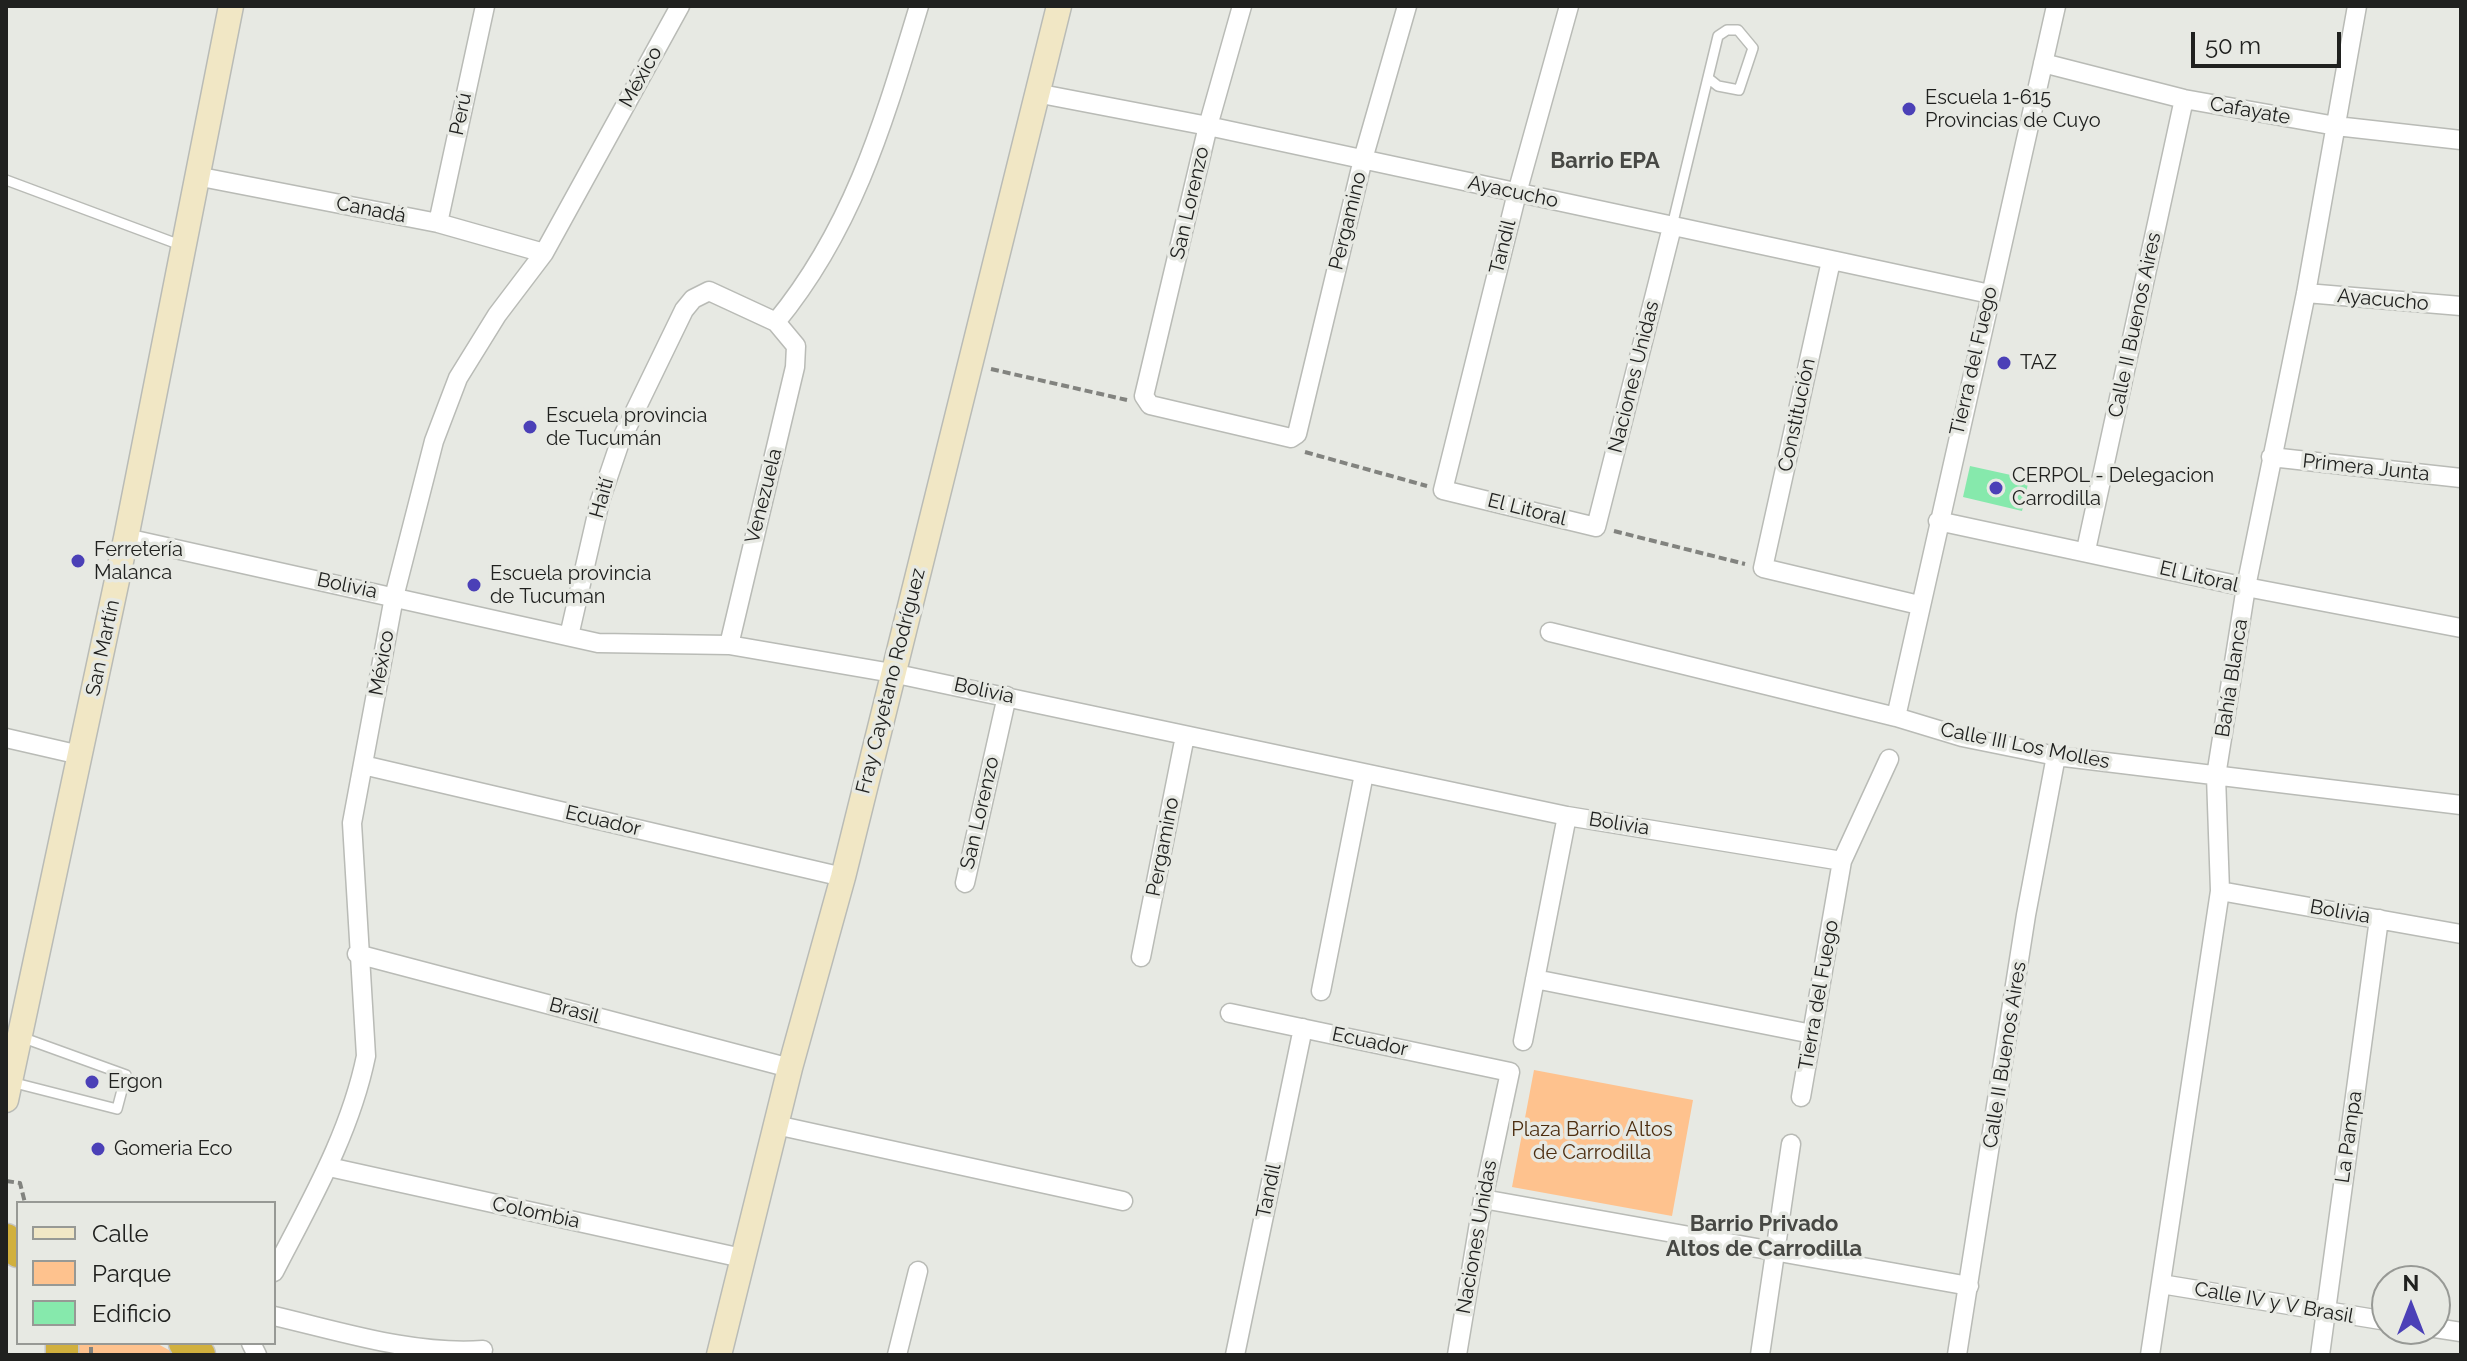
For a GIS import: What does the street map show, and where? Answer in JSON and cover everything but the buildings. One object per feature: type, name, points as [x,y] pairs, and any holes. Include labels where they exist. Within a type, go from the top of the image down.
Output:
[{"type":"street","name":"San Martín","points":[[8,1091],[126,538],[231,6]]},
{"type":"street","name":"Perú","points":[[438,223],[485,6]]},
{"type":"street","name":"México","points":[[276,1268],[329,1167],[359,1090],[366,1056],[357,954],[352,823],[394,597],[434,441],[458,378],[497,315],[544,253],[680,6]]},
{"type":"street","points":[[776,322],[807,284],[868,168],[919,6]]},
{"type":"street","name":"Fray Cayetano Rodríguez","points":[[719,1355],[790,1068],[843,877],[1059,6]]},
{"type":"street","name":"San Lorenzo","points":[[1148,403],[1208,126],[1242,6]]},
{"type":"street","name":"Pergamino","points":[[1294,437],[1363,159],[1407,6]]},
{"type":"street","name":"Tandil","points":[[1443,490],[1517,193],[1569,6]]},
{"type":"street","name":"Tierra del Fuego","points":[[1896,717],[2056,6]]},
{"type":"street","name":"Bahía Blanca","points":[[2150,1355],[2220,891],[2216,776],[2246,587],[2306,293],[2357,6]]},
{"type":"street","name":"Cafayate","points":[[2043,63],[2184,99],[2336,126],[2461,140]]},
{"type":"street","name":"Ayacucho","points":[[1036,93],[1208,126],[1990,294]]},
{"type":"street","name":"Calle II Buenos Aires","points":[[2086,550],[2184,99]]},
{"type":"street","name":"Canadá","points":[[196,176],[438,223],[544,253]]},
{"type":"street","name":"Naciones Unidas","points":[[1596,527],[1672,227]]},
{"type":"street","name":"Constitución","points":[[1763,568],[1831,261]]},
{"type":"street","name":"Haití","points":[[569,636],[600,501],[620,442],[684,310],[693,299],[709,291],[776,322]]},
{"type":"street","name":"Ayacucho","points":[[2306,293],[2461,306]]},
{"type":"street","name":"Venezuela","points":[[729,645],[795,367],[796,346],[776,322]]},
{"type":"street","points":[[1148,403],[1294,437]]},
{"type":"street","name":"Primera Junta","points":[[2271,457],[2461,478]]},
{"type":"street","name":"El Litoral","points":[[1443,490],[1596,527]]},
{"type":"street","name":"El Litoral","points":[[1938,521],[2086,550],[2246,587],[2461,628]]},
{"type":"street","name":"Bolivia","points":[[126,538],[598,643],[729,645],[892,673],[1567,816],[1842,861]]},
{"type":"street","points":[[1763,568],[1919,605]]},
{"type":"street","name":"Calle III Los Molles","points":[[1550,632],[1896,717],[1962,737],[2056,756],[2461,805]]},
{"type":"street","name":"San Lorenzo","points":[[965,883],[1007,696]]},
{"type":"street","name":"Pergamino","points":[[1141,957],[1185,736]]},
{"type":"street","points":[[6,738],[80,755]]},
{"type":"street","name":"Calle II Buenos Aires","points":[[1957,1355],[2026,915],[2056,756]]},
{"type":"street","name":"Tierra del Fuego","points":[[1801,1097],[1842,861],[1889,759]]},
{"type":"street","name":"Ecuador","points":[[363,765],[843,877]]},
{"type":"street","points":[[1321,991],[1364,774]]},
{"type":"street","points":[[1523,1041],[1567,816]]},
{"type":"street","name":"Bolivia","points":[[2220,891],[2461,934]]},
{"type":"street","name":"La Pampa","points":[[2320,1355],[2379,919]]},
{"type":"street","name":"Brasil","points":[[357,954],[790,1068]]},
{"type":"street","points":[[1535,979],[1812,1034]]},
{"type":"street","name":"Ecuador","points":[[1230,1013],[1510,1072]]},
{"type":"street","name":"Tandil","points":[[1235,1355],[1303,1028]]},
{"type":"street","name":"Naciones Unidas","points":[[1457,1355],[1483,1199],[1510,1072]]},
{"type":"street","points":[[776,1125],[1123,1201]]},
{"type":"street","points":[[1760,1355],[1791,1144]]},
{"type":"street","name":"Colombia","points":[[329,1167],[742,1258]]},
{"type":"street","points":[[1483,1199],[1969,1286]]},
{"type":"street","points":[[897,1355],[918,1271]]},
{"type":"street","name":"Calle IV y V Brasil","points":[[2161,1284],[2371,1319]]},
{"type":"street","points":[[276,1316],[420,1349],[447,1353],[483,1350]]},
{"type":"lane","points":[[1672,227],[1718,36],[1727,30],[1738,30],[1753,48],[1739,90],[1718,86],[1708,78]]},
{"type":"lane","points":[[6,180],[183,246]]},
{"type":"lane","points":[[8,1091],[117,1109],[126,1075],[20,1037]]},
{"type":"path","points":[[969,364],[1148,403]]},
{"type":"path","points":[[1294,437],[1305,453],[1443,490]]},
{"type":"path","points":[[1596,527],[1763,568]]},
{"type":"path","points":[[6,1181],[20,1183],[24,1201]]},
{"type":"green space","name":"Plaza Barrio Altos de Carrodilla","points":[[1534,1070],[1693,1100],[1672,1216],[1512,1187]]},
{"type":"green space","points":[[70,1345],[160,1345],[178,1355],[71,1355]]},
{"type":"place","name":"Escuela 1-615 Provincias de Cuyo","points":[[1909,109]]},
{"type":"place","name":"TAZ","points":[[2004,363]]},
{"type":"place","name":"Escuela provincia de Tucumán","points":[[530,427]]},
{"type":"place","name":"CERPOL - Delegacion Carrodilla","points":[[1996,488]]},
{"type":"place","name":"Ferretería Malanca","points":[[78,561]]},
{"type":"place","name":"Escuela provincia de Tucuman","points":[[474,585]]},
{"type":"place","name":"Ergon","points":[[92,1082]]},
{"type":"place","name":"Gomeria Eco","points":[[98,1149]]},
{"type":"district","name":"Barrio EPA","points":[[1605,161]]},
{"type":"district","name":"Barrio Privado Altos de Carrodilla","points":[[1764,1236]]}]
